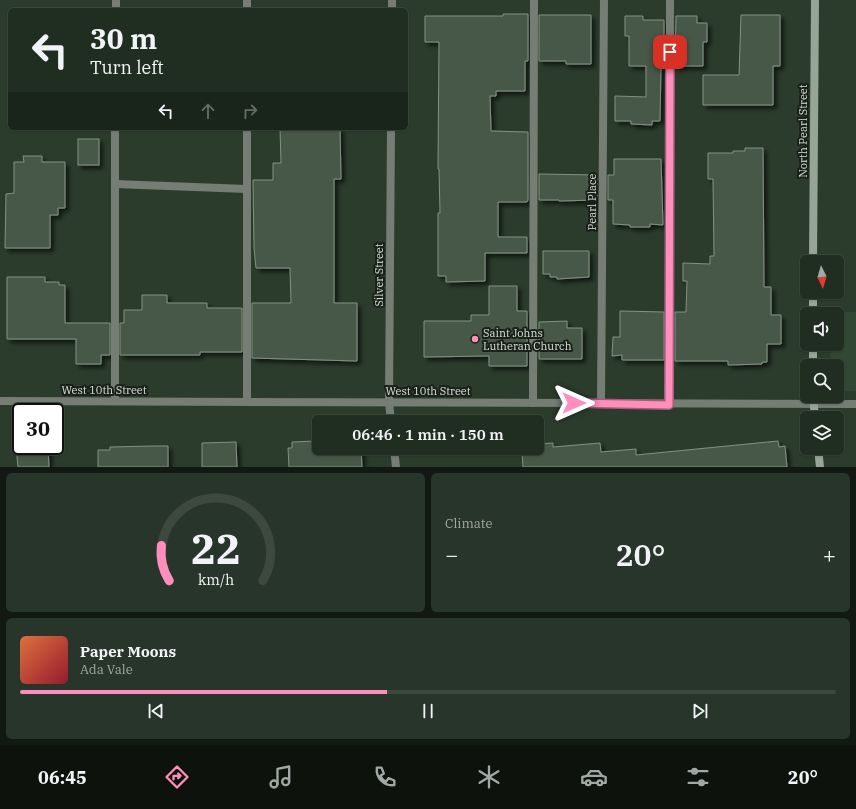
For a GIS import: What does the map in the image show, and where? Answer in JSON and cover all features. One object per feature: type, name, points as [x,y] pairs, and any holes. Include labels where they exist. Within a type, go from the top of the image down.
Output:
[{"type":"street","points":[[533,403],[534,0]]},
{"type":"street","name":"Pearl Place","points":[[601,404],[604,0]]},
{"type":"street","points":[[669,405],[670,0]]},
{"type":"street","name":"North Pearl Street","points":[[814,255],[815,0]]},
{"type":"street","points":[[115,130],[115,401]]},
{"type":"street","points":[[247,130],[247,402]]},
{"type":"street","name":"Silver Street","points":[[390,415],[389,402],[391,130]]},
{"type":"street","points":[[115,184],[247,189]]},
{"type":"street","name":"West 10th Street","points":[[0,401],[389,402],[669,405],[800,400]]},
{"type":"street","name":"West 10th Street","points":[[844,403],[856,404]]},
{"type":"street","points":[[395,455],[396,467]]},
{"type":"street","points":[[819,455],[820,467]]},
{"type":"shaded area","points":[[844,312],[856,312],[856,391],[844,391],[844,359],[831,359],[830,351],[844,351]]},
{"type":"building","points":[[503,14],[528,14],[528,61],[525,61],[525,91],[496,91],[496,96],[490,96],[491,131],[528,132],[528,200],[527,202],[498,202],[498,237],[527,237],[527,253],[485,253],[485,281],[446,282],[446,276],[438,276],[438,213],[440,213],[438,169],[439,42],[425,42],[425,16],[503,16]]},
{"type":"building","points":[[539,15],[591,15],[591,64],[566,64],[566,61],[539,61]]},
{"type":"building","points":[[741,15],[780,15],[780,66],[773,66],[773,105],[703,105],[703,75],[739,75]]},
{"type":"building","points":[[625,16],[643,16],[643,20],[664,20],[664,66],[661,66],[660,121],[652,121],[652,125],[631,124],[631,121],[615,121],[615,96],[646,97],[646,66],[629,66],[629,36],[625,36]]},
{"type":"building","points":[[676,16],[697,16],[697,23],[707,23],[707,42],[703,42],[703,66],[675,66]]},
{"type":"building","points":[[280,130],[340,130],[341,179],[334,179],[334,303],[357,303],[357,361],[252,358],[252,303],[291,303],[290,268],[256,268],[254,248],[253,180],[273,180],[273,163],[281,163]]},
{"type":"building","points":[[78,139],[99,139],[99,165],[78,165]]},
{"type":"building","points":[[745,148],[763,148],[764,287],[771,287],[771,315],[781,315],[781,344],[767,344],[767,362],[762,362],[762,364],[728,365],[728,361],[675,361],[675,312],[686,312],[687,281],[683,281],[683,263],[710,264],[710,256],[714,256],[713,179],[708,179],[708,153],[733,153],[733,151],[745,151]]},
{"type":"building","points":[[23,156],[42,156],[42,162],[65,162],[65,208],[58,208],[58,215],[50,215],[50,248],[5,248],[6,194],[14,193],[14,162],[24,162]]},
{"type":"building","points":[[614,159],[661,159],[663,225],[650,224],[650,227],[630,227],[630,225],[613,224],[613,200],[608,200],[608,175],[614,175]]},
{"type":"building","points":[[539,174],[597,175],[597,200],[539,200]]},
{"type":"building","points":[[543,251],[589,251],[589,277],[557,279],[557,277],[550,277],[550,274],[543,274]]},
{"type":"building","points":[[7,277],[45,277],[45,282],[59,282],[59,285],[65,285],[65,323],[110,323],[110,355],[101,355],[101,364],[76,364],[76,339],[7,339]]},
{"type":"building","name":"Saint Johns Lutheran Church","points":[[489,286],[517,286],[517,311],[527,311],[527,366],[489,366],[489,356],[424,357],[424,321],[471,321],[471,315],[489,315]]},
{"type":"building","points":[[142,295],[167,295],[167,303],[207,303],[207,308],[242,308],[242,352],[200,352],[200,355],[120,355],[120,323],[124,323],[124,310],[142,310]]},
{"type":"building","points":[[620,311],[664,312],[664,360],[622,360],[622,355],[612,356],[613,337],[620,337]]},
{"type":"building","points":[[567,321],[567,328],[582,328],[582,359],[539,359],[539,322]]},
{"type":"building","points":[[312,441],[312,455],[361,455],[362,467],[289,467],[288,448],[292,448],[292,442]]},
{"type":"building","points":[[778,441],[779,447],[785,446],[787,467],[523,467],[522,455],[544,455],[544,444],[553,443],[553,447],[600,443],[601,452],[636,449],[636,455]]},
{"type":"building","points":[[236,442],[237,467],[202,467],[202,443]]},
{"type":"building","points":[[168,446],[168,467],[98,467],[98,450],[110,450],[110,447]]},
{"type":"building","points":[[17,455],[48,455],[49,467],[18,467]]},
{"type":"place","name":"Saint Johns Lutheran Church","points":[[475,339]]},
{"type":"route","points":[[574,403],[669,405],[670,52]]}]
